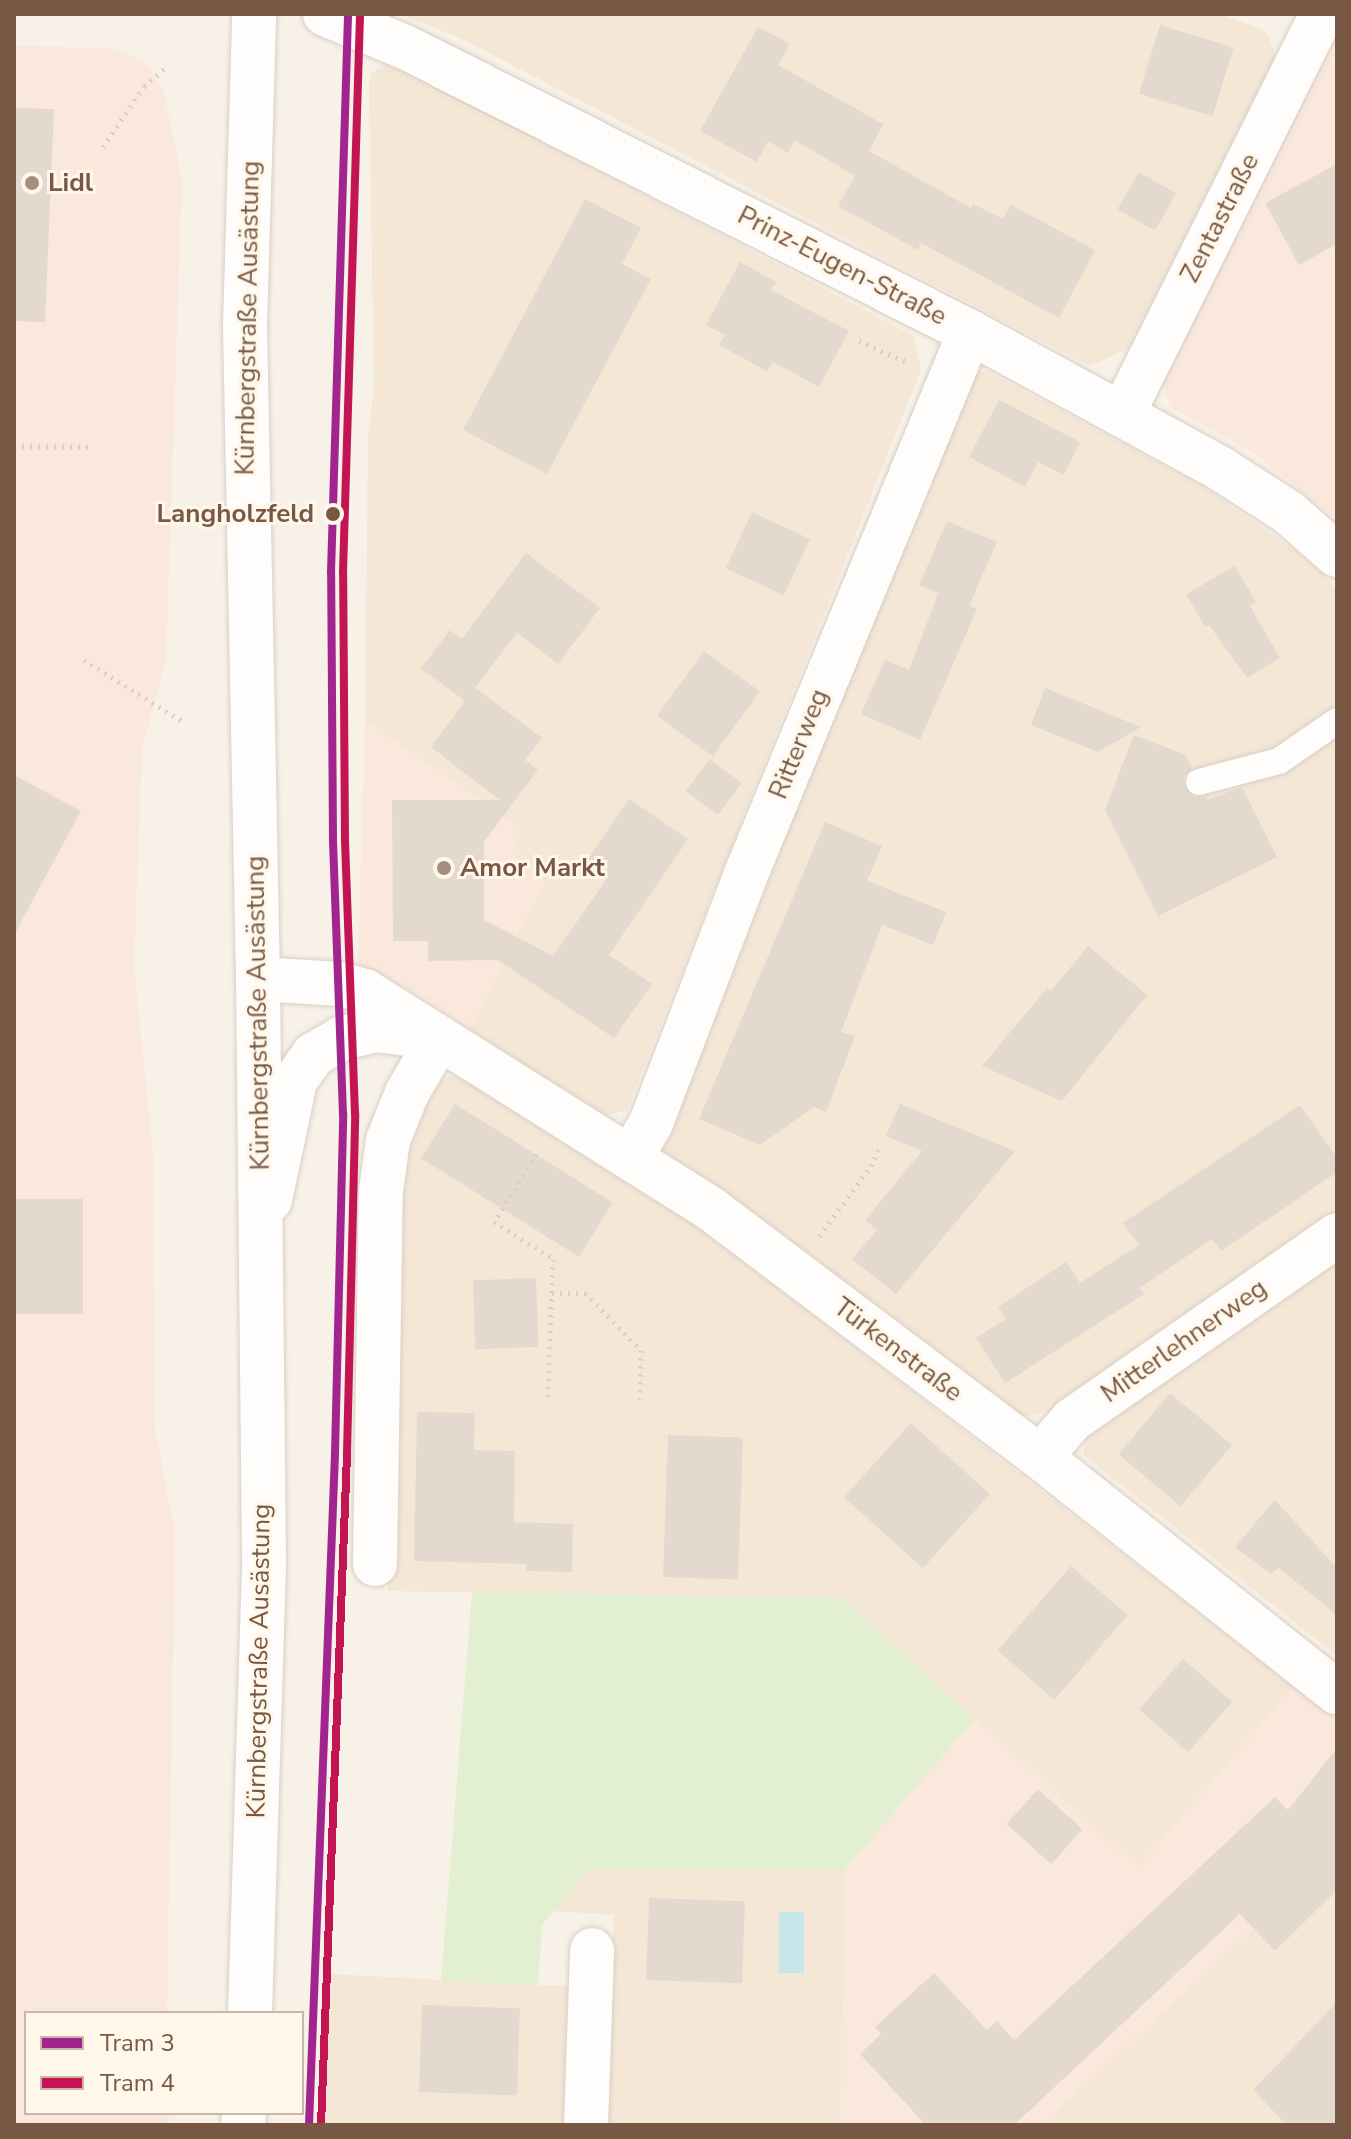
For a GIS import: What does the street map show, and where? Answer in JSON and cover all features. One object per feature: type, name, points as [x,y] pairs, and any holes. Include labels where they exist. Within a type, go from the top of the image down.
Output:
[{"type":"street","name":"Kürnbergstraße Ausästung","points":[[250,2011],[264,1558],[258,979],[245,340],[254,14]]},
{"type":"street","name":"Prinz-Eugen-Straße","points":[[325,14],[405,47],[970,332],[1251,488],[1288,512],[1337,555]]},
{"type":"street","name":"Zentastraße","points":[[1122,415],[1311,17]]},
{"type":"street","name":"Ritterweg","points":[[630,1158],[651,1123],[760,839],[970,332]]},
{"type":"street","name":"Türkenstraße","points":[[258,979],[340,984],[365,991],[711,1209],[1040,1457],[1337,1692]]},
{"type":"street","name":"Türkenstraße","points":[[261,1242],[295,1081],[313,1055],[342,1038],[377,1030],[439,1038]]},
{"type":"street","points":[[375,1564],[381,1191],[388,1140],[407,1093],[439,1038]]},
{"type":"street","name":"Mitterlehnerweg","points":[[1040,1457],[1072,1420],[1337,1235]]},
{"type":"street","points":[[586,2125],[592,1950]]},
{"type":"lane","points":[[1199,782],[1279,761],[1337,721]]},
{"type":"path","points":[[103,147],[144,86],[168,66]]},
{"type":"path","points":[[859,341],[914,365]]},
{"type":"path","points":[[14,446],[91,447]]},
{"type":"path","points":[[84,660],[182,721]]},
{"type":"path","points":[[548,1397],[553,1259],[494,1222],[545,1142],[533,1134],[550,1107]]},
{"type":"path","points":[[793,1270],[871,1166],[881,1145]]},
{"type":"path","points":[[552,1293],[585,1293],[641,1350],[640,1399]]},
{"type":"shaded area","points":[[401,14],[1220,14],[1266,31],[1277,59],[1127,349],[1090,366],[462,39]]},
{"type":"shaded area","points":[[1337,28],[1337,520],[1257,455],[1169,406],[1164,382]]},
{"type":"shaded area","points":[[14,45],[115,49],[146,63],[164,92],[182,181],[166,660],[142,750],[134,968],[153,1153],[155,1429],[175,1534],[167,2011],[24,2011],[24,2115],[169,2115],[169,2125],[14,2125]]},
{"type":"shaded area","points":[[392,62],[914,336],[921,370],[627,1110],[605,1116],[469,1029],[545,882],[512,855],[521,829],[365,720],[368,436],[374,386],[369,84],[372,72]]},
{"type":"shaded area","points":[[976,371],[987,371],[1207,489],[1293,549],[1324,574],[1337,591],[1337,1221],[1062,1407],[1028,1417],[1016,1414],[721,1190],[662,1152],[968,376]]},
{"type":"shaded area","name":"Amor Markt","points":[[365,720],[522,829],[512,855],[545,882],[469,1029],[406,988],[358,964]]},
{"type":"shaded area","points":[[451,1076],[466,1080],[705,1231],[1294,1686],[1138,1868],[842,1598],[388,1591],[397,1199],[412,1130],[436,1084]]},
{"type":"shaded area","points":[[1337,1260],[1337,1656],[1083,1455],[1086,1435]]},
{"type":"shaded area","points":[[1294,1686],[1337,1720],[1337,1830],[1293,1891],[1041,2125],[840,2125],[845,1869],[975,1719],[1138,1868]]},
{"type":"shaded area","points":[[1337,1830],[1337,2125],[1041,2125],[1293,1891]]},
{"type":"shaded area","points":[[845,1869],[840,2125],[605,2125],[614,1915],[554,1911],[589,1870]]},
{"type":"shaded area","points":[[329,1974],[575,1987],[567,2125],[321,2125]]},
{"type":"green space","points":[[472,1592],[842,1598],[975,1719],[845,1869],[590,1870],[542,1925],[538,1986],[441,1981]]},
{"type":"water","points":[[779,1912],[804,1912],[804,1973],[779,1973]]},
{"type":"building","points":[[1160,25],[1234,48],[1213,116],[1139,94]]},
{"type":"building","points":[[758,27],[790,44],[778,65],[883,124],[869,151],[971,208],[973,204],[1003,219],[1011,205],[1095,250],[1059,318],[921,243],[918,250],[838,206],[855,176],[795,140],[788,153],[768,141],[757,162],[700,131]]},
{"type":"building","name":"Lidl","points":[[14,108],[54,109],[45,322],[14,321]]},
{"type":"building","points":[[1337,164],[1337,244],[1299,265],[1265,203]]},
{"type":"building","points":[[1139,172],[1176,194],[1155,231],[1118,209]]},
{"type":"building","points":[[585,199],[641,228],[622,264],[651,279],[547,474],[463,430]]},
{"type":"building","points":[[740,262],[776,282],[771,290],[849,331],[819,387],[773,362],[767,371],[719,345],[725,335],[706,325]]},
{"type":"building","points":[[999,400],[1080,442],[1064,475],[1038,462],[1025,487],[969,457]]},
{"type":"building","points":[[752,512],[810,539],[784,595],[726,568]]},
{"type":"building","points":[[947,521],[997,542],[969,606],[977,609],[920,740],[861,714],[885,660],[909,670],[938,594],[942,595],[919,585]]},
{"type":"building","points":[[526,553],[600,608],[558,664],[517,633],[475,688],[542,738],[525,760],[538,770],[484,842],[484,920],[553,956],[608,877],[586,862],[629,799],[688,839],[609,955],[652,984],[614,1038],[498,960],[428,961],[428,941],[393,941],[392,800],[500,800],[431,747],[465,701],[421,668],[450,630],[462,639]]},
{"type":"building","points":[[1235,566],[1256,602],[1250,606],[1280,658],[1247,678],[1209,625],[1205,627],[1186,594]]},
{"type":"building","points":[[704,651],[760,692],[713,756],[657,716]]},
{"type":"building","points":[[1045,688],[1141,727],[1098,752],[1031,725]]},
{"type":"building","points":[[1134,735],[1186,755],[1192,768],[1184,777],[1183,785],[1194,797],[1206,797],[1208,800],[1242,787],[1277,857],[1158,916],[1105,810]]},
{"type":"building","points":[[710,759],[742,783],[718,815],[686,791]]},
{"type":"building","points":[[14,775],[81,811],[14,935]]},
{"type":"building","points":[[825,822],[882,846],[867,881],[946,912],[933,945],[882,925],[841,1032],[855,1036],[826,1112],[814,1107],[760,1145],[699,1119]]},
{"type":"building","points":[[1088,946],[1147,995],[1062,1101],[982,1066],[1047,988],[1051,991]]},
{"type":"building","points":[[455,1104],[613,1203],[579,1257],[421,1158]]},
{"type":"building","points":[[900,1104],[1015,1151],[896,1294],[852,1259],[877,1230],[865,1220],[922,1151],[886,1136]]},
{"type":"building","points":[[1300,1105],[1337,1158],[1337,1172],[1221,1251],[1212,1239],[1140,1288],[1144,1294],[1005,1383],[976,1338],[1006,1319],[998,1307],[1066,1262],[1080,1283],[1139,1245],[1123,1223]]},
{"type":"building","points":[[14,1199],[83,1199],[83,1314],[14,1314]]},
{"type":"building","points":[[536,1278],[538,1347],[475,1349],[473,1280]]},
{"type":"building","points":[[1170,1393],[1232,1445],[1181,1506],[1119,1454]]},
{"type":"building","points":[[417,1412],[475,1413],[474,1450],[515,1451],[514,1522],[573,1524],[572,1572],[526,1571],[527,1564],[414,1561]]},
{"type":"building","points":[[911,1423],[990,1494],[923,1568],[844,1497]]},
{"type":"building","points":[[668,1435],[743,1438],[738,1580],[663,1577]]},
{"type":"building","points":[[1275,1500],[1337,1568],[1337,1615],[1279,1568],[1271,1574],[1235,1547]]},
{"type":"building","points":[[1071,1566],[1128,1615],[1054,1700],[998,1651]]},
{"type":"building","points":[[1183,1659],[1232,1702],[1188,1752],[1139,1710]]},
{"type":"building","points":[[1337,1748],[1337,1890],[1275,1951],[1240,1914],[1014,2125],[926,2125],[860,2054],[881,2034],[875,2027],[934,1973],[987,2030],[997,2021],[1014,2040],[1275,1797],[1288,1810]]},
{"type":"building","points":[[1038,1789],[1083,1829],[1051,1864],[1007,1824]]},
{"type":"building","points":[[649,1898],[745,1901],[742,1983],[646,1980]]},
{"type":"building","points":[[1337,2002],[1337,2125],[1287,2125],[1253,2090]]},
{"type":"building","points":[[422,2005],[520,2008],[517,2095],[419,2092]]},
{"type":"tram line","name":"3","points":[[309,2125],[335,1453],[343,1114],[333,839],[331,572],[348,14]]},
{"type":"tram line","name":"4","points":[[321,2125],[347,1453],[355,1114],[345,839],[343,572],[360,14]]},
{"type":"place","name":"Lidl","points":[[32,183]]},
{"type":"place","name":"Langholzfeld","points":[[333,514]]},
{"type":"place","name":"Amor Markt","points":[[444,868]]}]
